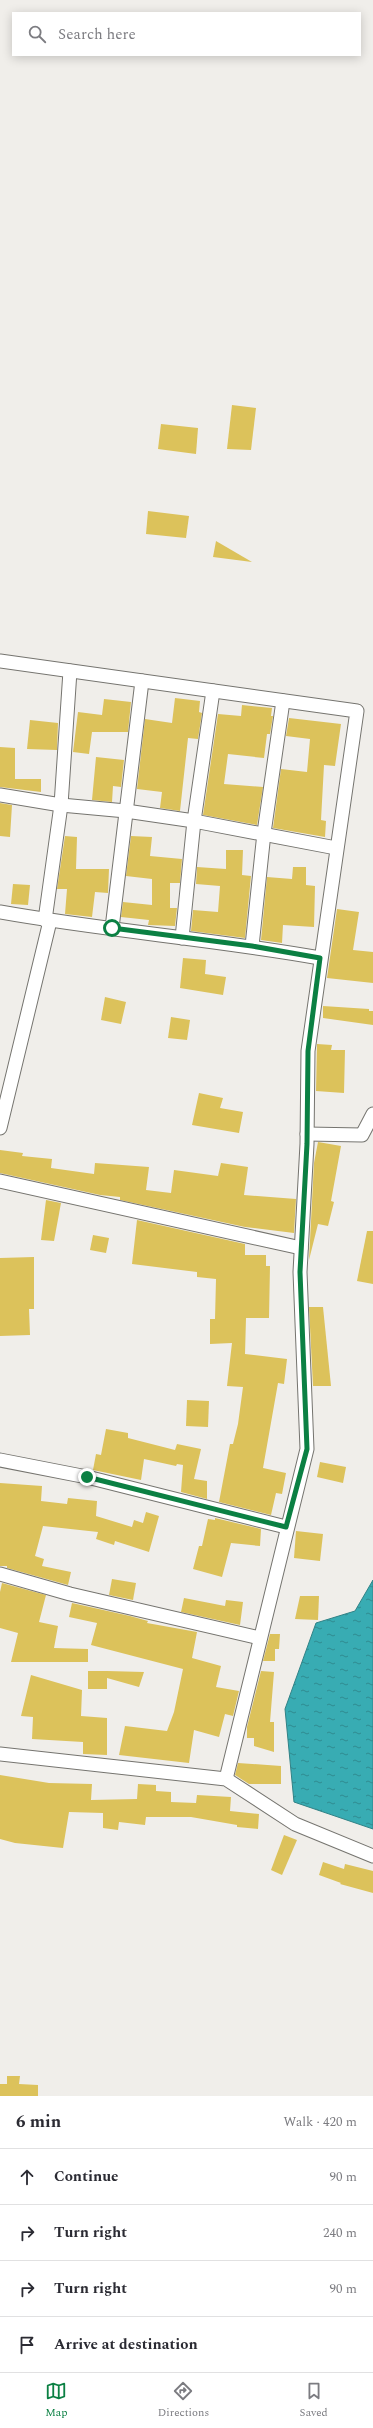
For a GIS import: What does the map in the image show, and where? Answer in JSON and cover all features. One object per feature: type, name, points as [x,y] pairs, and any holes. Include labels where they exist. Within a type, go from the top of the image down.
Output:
[{"type":"street","points":[[0,664],[70,671],[358,711],[336,848],[308,1051],[307,1134],[301,1248],[307,1449],[286,1527],[226,1779]]},
{"type":"street","points":[[0,1128],[47,921],[61,806],[70,671]]},
{"type":"street","points":[[112,928],[142,681]]},
{"type":"street","points":[[182,938],[194,821],[213,691]]},
{"type":"street","points":[[252,946],[264,833],[283,701]]},
{"type":"street","points":[[0,795],[61,806],[126,811],[194,821],[264,833],[336,848]]},
{"type":"street","points":[[0,912],[47,921],[252,946],[320,958]]},
{"type":"street","points":[[307,1134],[362,1135],[373,1114]]},
{"type":"street","points":[[0,1182],[301,1248]]},
{"type":"street","points":[[0,1460],[87,1477],[286,1527]]},
{"type":"street","points":[[0,1574],[70,1594],[260,1638]]},
{"type":"street","points":[[0,1754],[226,1779],[295,1824],[373,1856]]},
{"type":"water","points":[[373,1580],[373,1829],[294,1802],[285,1709],[316,1623],[355,1611]]},
{"type":"building","points":[[232,405],[256,408],[251,450],[227,449]]},
{"type":"building","points":[[161,424],[198,428],[196,454],[158,449]]},
{"type":"building","points":[[148,511],[189,516],[186,538],[146,534]]},
{"type":"building","points":[[216,541],[252,562],[213,557]]},
{"type":"building","points":[[175,698],[200,701],[199,712],[202,713],[198,739],[188,738],[180,811],[160,808],[162,792],[137,789],[145,719],[172,723]]},
{"type":"building","points":[[104,699],[131,702],[128,732],[92,732],[89,754],[73,752],[78,712],[102,715]]},
{"type":"building","points":[[242,705],[272,708],[271,716],[273,716],[270,734],[267,734],[264,758],[228,754],[224,784],[263,787],[257,825],[203,815],[218,714],[241,716]]},
{"type":"building","points":[[289,718],[341,724],[335,766],[324,765],[321,820],[326,821],[325,837],[273,828],[281,769],[307,772],[310,739],[286,736]]},
{"type":"building","points":[[30,720],[58,723],[57,750],[27,749]]},
{"type":"building","points":[[0,747],[15,748],[15,779],[41,779],[41,792],[0,787]]},
{"type":"building","points":[[96,757],[124,760],[121,787],[113,786],[112,802],[92,800]]},
{"type":"building","points":[[0,803],[12,805],[10,837],[0,836]]},
{"type":"building","points":[[65,836],[77,837],[76,869],[109,869],[108,893],[95,892],[92,917],[65,914],[67,889],[57,889]]},
{"type":"building","points":[[131,836],[152,837],[150,856],[182,859],[180,883],[170,883],[170,908],[177,908],[175,926],[148,925],[149,920],[121,917],[123,902],[152,905],[152,879],[126,876]]},
{"type":"building","points":[[226,850],[243,850],[242,875],[251,876],[245,938],[191,931],[193,910],[218,912],[220,886],[196,884],[197,867],[226,869]]},
{"type":"building","points":[[293,867],[306,867],[306,885],[315,886],[314,927],[283,925],[282,943],[261,940],[267,877],[292,879]]},
{"type":"building","points":[[13,884],[30,885],[28,905],[11,904]]},
{"type":"building","points":[[337,909],[359,912],[353,950],[373,952],[373,983],[327,978]]},
{"type":"building","points":[[183,958],[206,960],[205,974],[226,977],[223,995],[180,988]]},
{"type":"building","points":[[105,997],[126,1002],[121,1024],[101,1020]]},
{"type":"building","points":[[323,1006],[369,1009],[369,1011],[373,1011],[373,1025],[323,1018]]},
{"type":"building","points":[[171,1017],[190,1020],[187,1040],[168,1038]]},
{"type":"building","points":[[317,1044],[332,1045],[331,1050],[345,1050],[344,1093],[316,1091]]},
{"type":"building","points":[[199,1093],[223,1098],[220,1108],[243,1112],[239,1133],[192,1125]]},
{"type":"building","points":[[318,1142],[341,1146],[331,1201],[334,1202],[328,1226],[318,1224],[309,1260],[314,1163]]},
{"type":"building","points":[[0,1150],[23,1153],[22,1156],[52,1159],[51,1168],[94,1174],[95,1163],[149,1167],[146,1190],[171,1193],[174,1170],[218,1176],[221,1163],[248,1167],[244,1195],[296,1199],[294,1233],[245,1227],[120,1200],[120,1197],[100,1195],[0,1173]]},
{"type":"building","points":[[46,1200],[61,1203],[54,1241],[41,1240]]},
{"type":"building","points":[[137,1220],[245,1244],[245,1255],[266,1255],[266,1266],[270,1266],[269,1318],[246,1318],[245,1354],[287,1359],[284,1384],[278,1383],[263,1468],[286,1473],[282,1494],[276,1493],[271,1515],[219,1502],[230,1444],[233,1444],[238,1424],[243,1387],[227,1386],[232,1343],[210,1344],[210,1319],[215,1319],[216,1279],[197,1277],[197,1272],[132,1264]]},
{"type":"building","points":[[367,1231],[373,1231],[373,1284],[357,1281]]},
{"type":"building","points":[[93,1235],[109,1238],[106,1253],[90,1250]]},
{"type":"building","points":[[34,1257],[34,1309],[29,1309],[30,1335],[0,1336],[0,1258]]},
{"type":"building","points":[[309,1307],[323,1307],[331,1386],[313,1386]]},
{"type":"building","points":[[187,1400],[209,1401],[208,1427],[186,1426]]},
{"type":"building","points":[[106,1429],[128,1433],[128,1438],[175,1450],[177,1444],[201,1449],[194,1479],[207,1481],[207,1499],[181,1492],[183,1465],[177,1464],[176,1466],[144,1459],[141,1480],[93,1470],[96,1454],[101,1455]]},
{"type":"building","points":[[320,1462],[346,1467],[343,1483],[317,1477]]},
{"type":"building","points":[[0,1483],[42,1486],[41,1501],[67,1504],[68,1498],[97,1501],[96,1516],[132,1527],[134,1520],[143,1523],[146,1512],[159,1516],[149,1552],[115,1541],[114,1545],[96,1539],[98,1532],[43,1526],[35,1556],[44,1559],[42,1566],[71,1572],[68,1585],[7,1568],[7,1566],[0,1566]]},
{"type":"building","points":[[215,1518],[261,1529],[260,1546],[231,1543],[222,1577],[193,1569],[199,1546],[202,1546],[208,1519],[215,1520]]},
{"type":"building","points":[[296,1531],[323,1534],[320,1561],[294,1558]]},
{"type":"building","points":[[112,1579],[136,1583],[133,1600],[109,1595]]},
{"type":"building","points":[[2,1583],[46,1595],[39,1622],[58,1626],[54,1648],[88,1649],[88,1662],[11,1662],[18,1633],[0,1628],[0,1592]]},
{"type":"building","points":[[300,1596],[319,1596],[318,1620],[295,1619]]},
{"type":"building","points":[[184,1598],[225,1606],[226,1600],[243,1602],[240,1625],[181,1612]]},
{"type":"building","points":[[72,1603],[130,1616],[148,1621],[147,1623],[197,1632],[192,1658],[221,1666],[216,1687],[239,1691],[233,1716],[225,1714],[219,1737],[194,1730],[189,1763],[119,1755],[125,1726],[167,1731],[174,1712],[183,1669],[91,1645],[97,1623],[69,1617]]},
{"type":"building","points":[[270,1634],[280,1634],[279,1649],[275,1649],[275,1661],[263,1661]]},
{"type":"building","points":[[88,1671],[144,1672],[139,1687],[107,1678],[107,1689],[88,1689]]},
{"type":"building","points":[[261,1671],[274,1672],[270,1722],[274,1722],[274,1752],[254,1746],[254,1738],[247,1738],[247,1727]]},
{"type":"building","points":[[31,1675],[82,1690],[81,1716],[107,1718],[107,1755],[83,1754],[83,1742],[32,1739],[33,1717],[21,1716]]},
{"type":"building","points":[[238,1763],[281,1766],[281,1784],[249,1784],[235,1775]]},
{"type":"building","points":[[0,1775],[49,1783],[92,1784],[91,1800],[137,1799],[138,1784],[156,1785],[156,1791],[171,1792],[171,1802],[196,1803],[197,1795],[231,1797],[230,1811],[259,1814],[258,1829],[237,1827],[237,1825],[191,1817],[146,1817],[145,1825],[119,1822],[118,1830],[103,1828],[103,1813],[69,1812],[63,1848],[15,1843],[0,1839]]},
{"type":"building","points":[[284,1835],[297,1840],[282,1875],[271,1870]]},
{"type":"building","points":[[323,1862],[344,1869],[345,1864],[373,1871],[373,1893],[340,1884],[341,1883],[319,1875]]},
{"type":"building","points":[[7,2076],[20,2076],[19,2084],[38,2085],[38,2096],[0,2096],[0,2084],[7,2084]]},
{"type":"route","points":[[87,1477],[286,1527],[307,1449],[300,1272],[307,1144],[308,1051],[320,958],[252,946],[112,928]]}]
